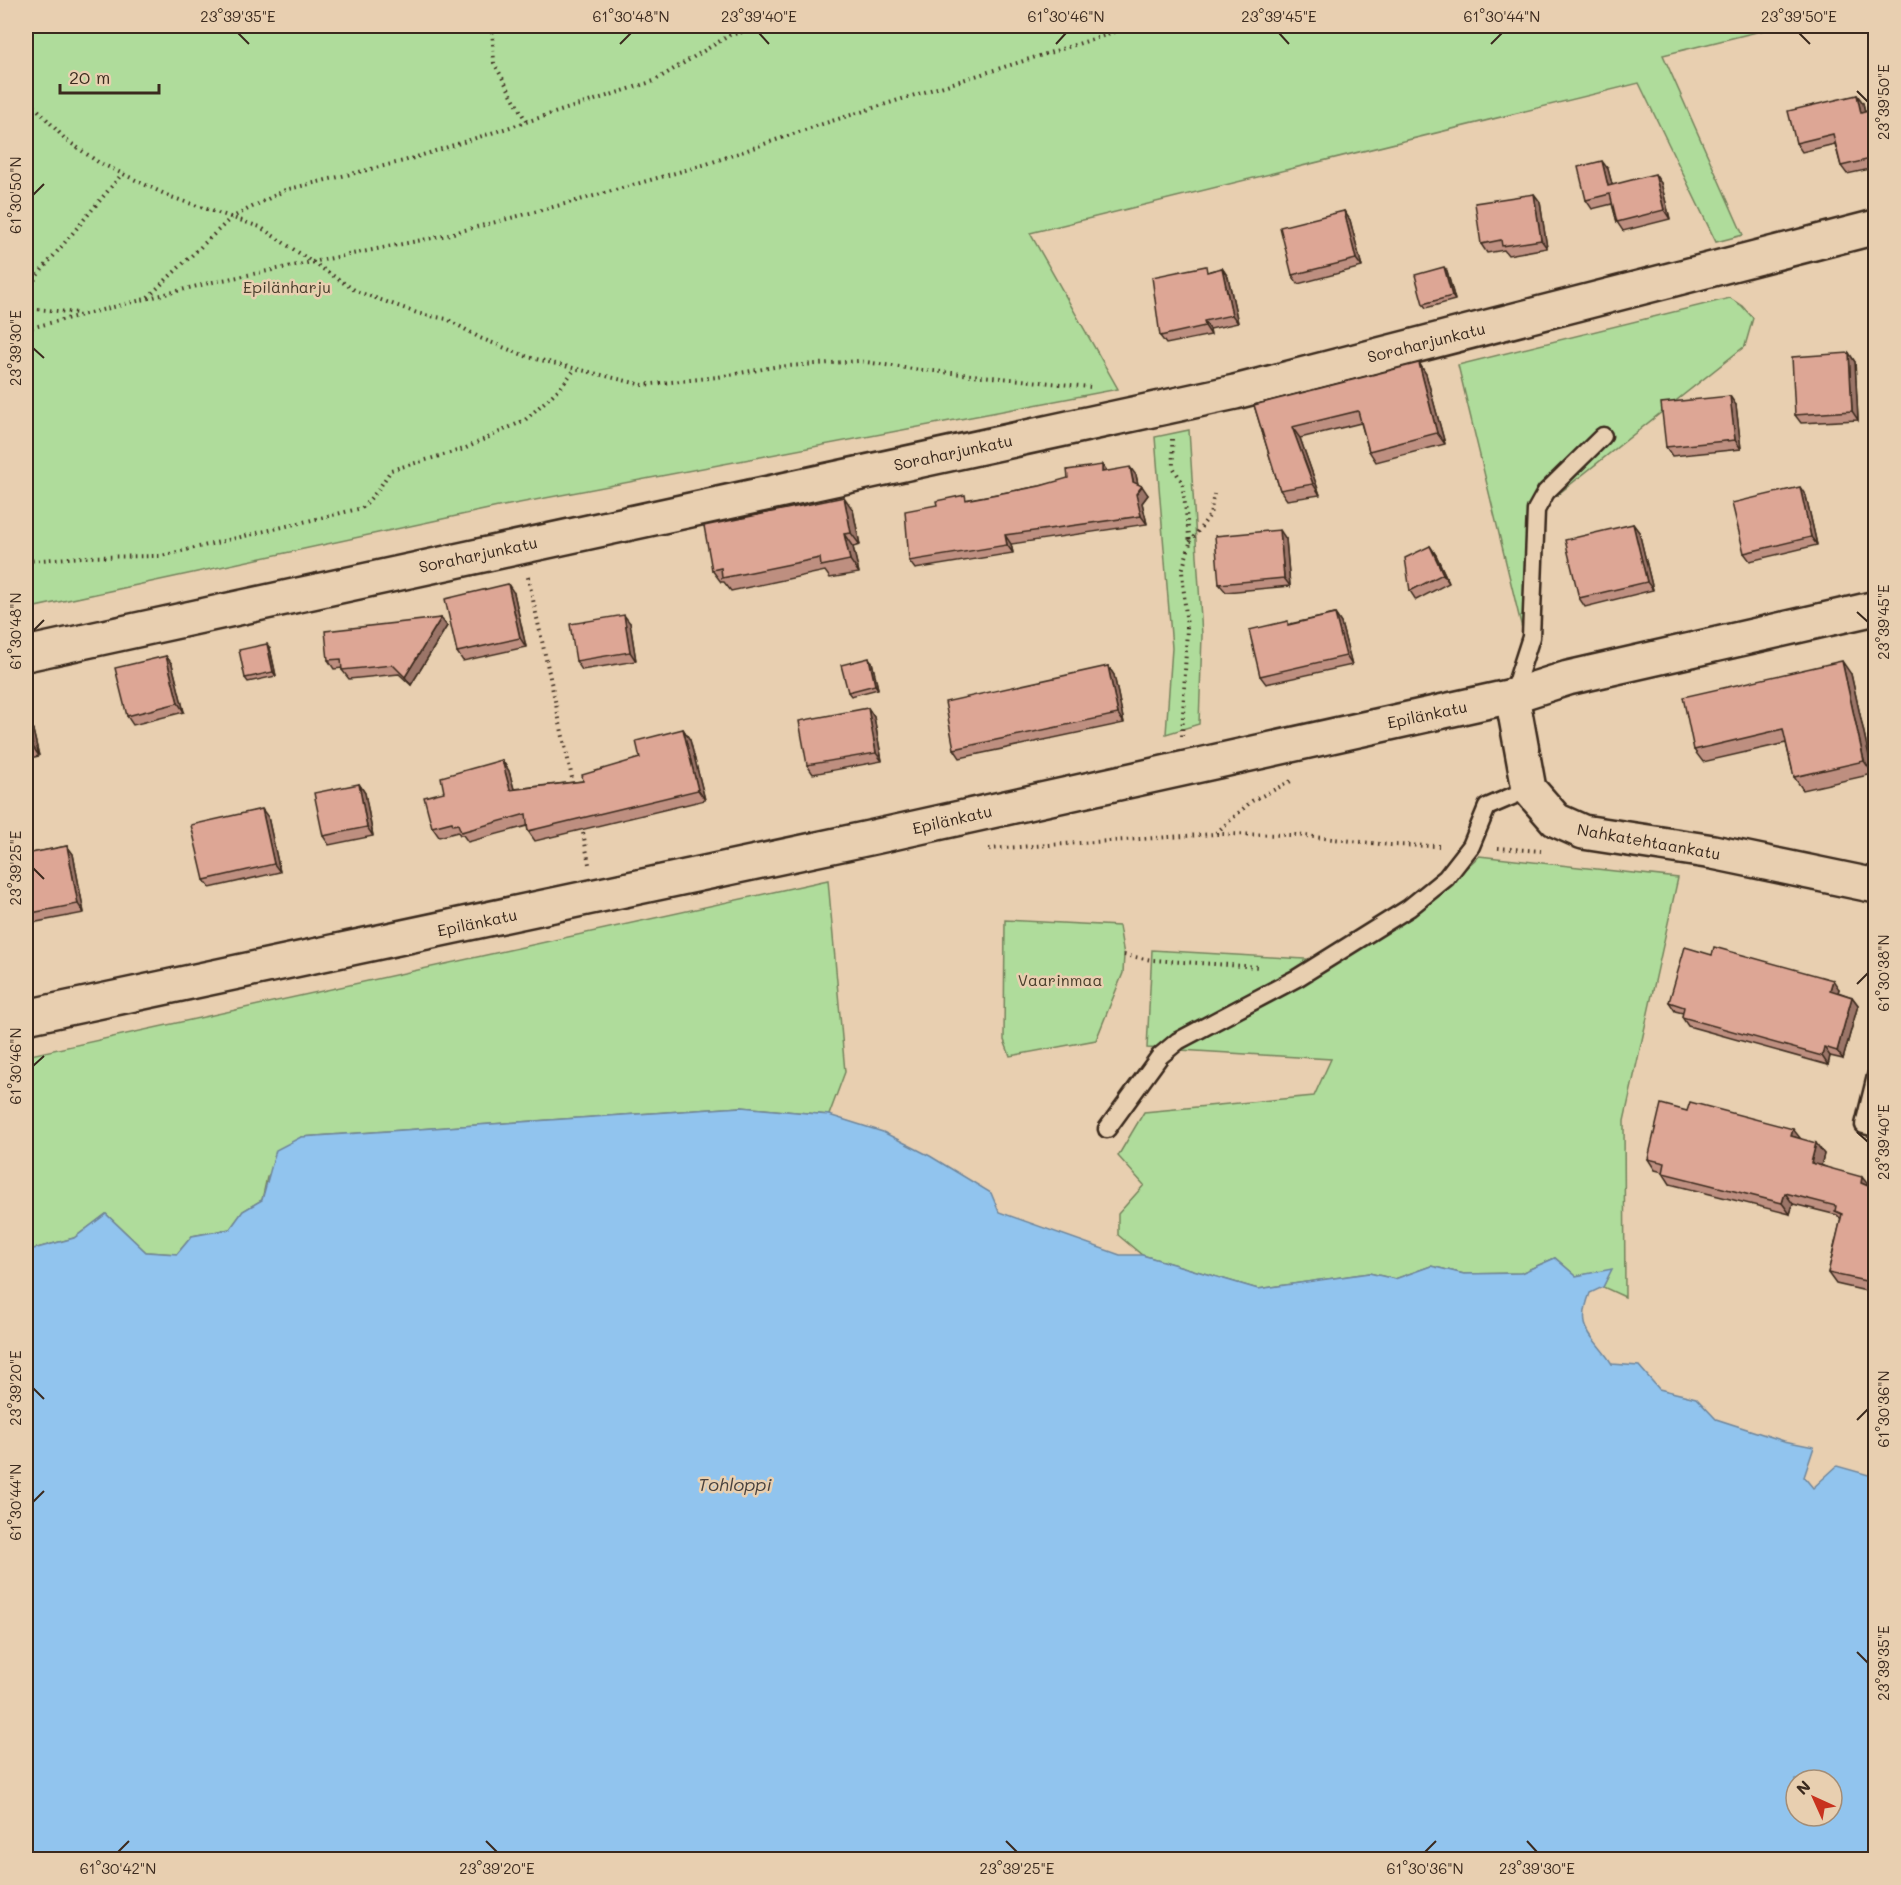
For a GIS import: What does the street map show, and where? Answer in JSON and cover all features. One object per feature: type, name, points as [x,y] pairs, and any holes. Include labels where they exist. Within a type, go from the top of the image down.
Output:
[{"type":"street","name":"Soraharjunkatu","points":[[26,654],[1235,392],[1875,227]]},
{"type":"street","name":"Epilänkatu","points":[[26,1017],[874,837],[1512,696],[1580,676],[1875,608]]},
{"type":"street","points":[[1512,696],[1529,789]]},
{"type":"street","name":"Nahkatehtaankatu","points":[[1529,789],[1556,820],[1583,832],[1713,852],[1875,886]]},
{"type":"lane","points":[[1512,696],[1531,637],[1536,510],[1546,492],[1603,436]]},
{"type":"lane","points":[[1107,1129],[1160,1056],[1178,1041],[1308,970],[1409,908],[1446,878],[1471,846],[1487,807],[1529,789]]},
{"type":"lane","points":[[1875,1076],[1864,1125],[1875,1128]]},
{"type":"path","points":[[492,26],[494,63],[526,121]]},
{"type":"path","points":[[147,298],[231,218],[285,190],[355,171],[404,161],[654,81],[730,35],[768,26]]},
{"type":"path","points":[[26,329],[147,298],[442,236],[707,164],[819,125],[1135,26]]},
{"type":"path","points":[[26,97],[65,139],[122,174],[171,197],[260,227],[316,262],[356,291],[420,314],[447,319],[480,338],[528,357],[643,385],[718,377],[774,367],[859,361],[913,369],[1061,383]]},
{"type":"path","points":[[26,296],[36,277],[122,174]]},
{"type":"path","points":[[26,308],[81,314]]},
{"type":"path","points":[[26,561],[83,557],[162,556],[362,508],[391,470],[464,449],[525,420],[561,387],[575,369]]},
{"type":"path","points":[[1169,406],[1173,467],[1182,482],[1190,543]]},
{"type":"path","points":[[1182,740],[1187,628],[1182,571],[1190,543],[1210,515],[1214,494]]},
{"type":"path","points":[[536,613],[576,794]]},
{"type":"path","points":[[580,816],[590,870]]},
{"type":"path","points":[[983,849],[1215,834],[1295,835],[1390,845],[1471,846],[1548,852]]},
{"type":"path","points":[[1124,955],[1152,960],[1308,970]]},
{"type":"green space","name":"Epilänharju","points":[[26,26],[1781,26],[1663,55],[1743,235],[1716,242],[1639,83],[1030,233],[1118,389],[498,507],[26,609]]},
{"type":"green space","points":[[1730,298],[1742,306],[1753,318],[1745,346],[1542,507],[1526,645],[1458,365]]},
{"type":"green space","points":[[1189,430],[1202,635],[1199,724],[1166,734],[1172,648],[1155,437]]},
{"type":"green space","points":[[1479,856],[1678,878],[1624,1121],[1625,1297],[1603,1287],[1611,1270],[1576,1276],[1555,1258],[1521,1273],[1464,1274],[1431,1266],[1395,1279],[1369,1273],[1258,1289],[1142,1255],[1118,1235],[1118,1214],[1144,1185],[1118,1156],[1144,1112],[1314,1096],[1331,1059],[1147,1048],[1152,950],[1338,961],[1423,908]]},
{"type":"green space","points":[[828,880],[845,1072],[829,1115],[741,1107],[301,1137],[267,1177],[262,1200],[243,1211],[230,1229],[192,1236],[177,1254],[146,1252],[106,1214],[74,1238],[26,1251],[26,1056]]},
{"type":"green space","name":"Vaarinmaa","points":[[1005,920],[1119,926],[1124,955],[1123,973],[1096,1040],[1010,1056],[1004,1040]]},
{"type":"water","name":"Tohloppi","points":[[741,1107],[829,1115],[883,1132],[930,1156],[991,1193],[999,1212],[1120,1255],[1142,1255],[1258,1289],[1369,1273],[1395,1279],[1431,1266],[1464,1274],[1521,1273],[1555,1258],[1576,1276],[1612,1269],[1603,1287],[1590,1293],[1584,1316],[1588,1332],[1612,1364],[1639,1366],[1659,1389],[1696,1398],[1716,1419],[1784,1441],[1814,1447],[1804,1477],[1813,1488],[1837,1466],[1872,1476],[1875,1472],[1875,1859],[26,1859],[26,1251],[74,1238],[106,1214],[146,1252],[177,1254],[192,1236],[230,1229],[243,1211],[262,1200],[276,1150],[301,1137]]},
{"type":"building","points":[[1857,95],[1861,113],[1868,111],[1875,141],[1875,158],[1841,166],[1833,134],[1796,143],[1788,111]]},
{"type":"building","points":[[1602,161],[1608,186],[1655,174],[1664,210],[1617,222],[1610,194],[1586,200],[1578,167]]},
{"type":"building","points":[[1534,194],[1541,240],[1502,246],[1501,240],[1481,244],[1475,203]]},
{"type":"building","points":[[1344,211],[1356,259],[1292,275],[1280,227]]},
{"type":"building","points":[[1206,266],[1207,272],[1222,268],[1232,315],[1204,321],[1205,326],[1160,336],[1152,277]]},
{"type":"building","points":[[1444,267],[1452,296],[1423,304],[1415,275]]},
{"type":"building","points":[[1849,353],[1852,411],[1795,415],[1792,357]]},
{"type":"building","points":[[1419,363],[1437,433],[1369,451],[1358,411],[1292,427],[1313,484],[1280,490],[1254,405]]},
{"type":"building","points":[[1730,396],[1735,440],[1666,447],[1661,403]]},
{"type":"building","points":[[1102,465],[1102,472],[1130,467],[1133,482],[1142,486],[1136,494],[1141,516],[1005,535],[1007,545],[909,561],[905,511],[937,505],[936,501],[965,495],[966,500],[1040,486],[1068,478],[1067,470]]},
{"type":"building","points":[[1800,487],[1811,537],[1744,553],[1732,503]]},
{"type":"building","points":[[844,497],[851,533],[844,534],[850,560],[821,566],[820,558],[722,578],[721,568],[712,570],[704,526]]},
{"type":"building","points":[[1633,524],[1647,582],[1579,598],[1565,540]]},
{"type":"building","points":[[1280,530],[1284,578],[1219,584],[1215,536]]},
{"type":"building","points":[[1430,546],[1443,574],[1410,591],[1405,558]]},
{"type":"building","points":[[508,584],[520,638],[457,652],[445,599]]},
{"type":"building","points":[[1335,614],[1346,656],[1260,676],[1249,630],[1288,621],[1288,625]]},
{"type":"building","points":[[624,615],[630,652],[576,661],[570,624]]},
{"type":"building","points":[[441,618],[405,677],[393,665],[342,670],[341,659],[328,660],[325,631]]},
{"type":"building","points":[[267,644],[273,672],[245,678],[239,650]]},
{"type":"building","points":[[166,656],[178,703],[127,716],[115,668]]},
{"type":"building","points":[[869,658],[875,685],[848,692],[841,665]]},
{"type":"building","points":[[1842,661],[1864,761],[1794,777],[1783,729],[1694,750],[1683,697]]},
{"type":"building","points":[[1108,666],[1118,714],[954,749],[945,702]]},
{"type":"building","points":[[868,708],[876,753],[807,765],[799,721]]},
{"type":"building","points":[[26,716],[33,747],[26,749]]},
{"type":"building","points":[[683,729],[698,790],[528,831],[526,814],[461,832],[458,824],[453,825],[452,822],[432,827],[424,797],[444,792],[441,777],[502,760],[510,790],[583,781],[582,775],[640,758],[636,741]]},
{"type":"building","points":[[359,784],[367,827],[323,836],[314,793]]},
{"type":"building","points":[[262,809],[274,864],[204,880],[191,825]]},
{"type":"building","points":[[67,846],[78,904],[26,914],[26,854]]},
{"type":"building","points":[[1685,947],[1712,955],[1714,947],[1833,980],[1830,990],[1852,997],[1837,1051],[1824,1047],[1822,1056],[1682,1017],[1684,1007],[1669,1002]]},
{"type":"building","points":[[1690,1102],[1793,1129],[1791,1136],[1816,1143],[1811,1163],[1862,1177],[1861,1183],[1875,1189],[1875,1283],[1828,1273],[1842,1214],[1835,1211],[1836,1206],[1785,1193],[1782,1203],[1663,1173],[1665,1163],[1648,1159],[1661,1104],[1687,1111]]}]
